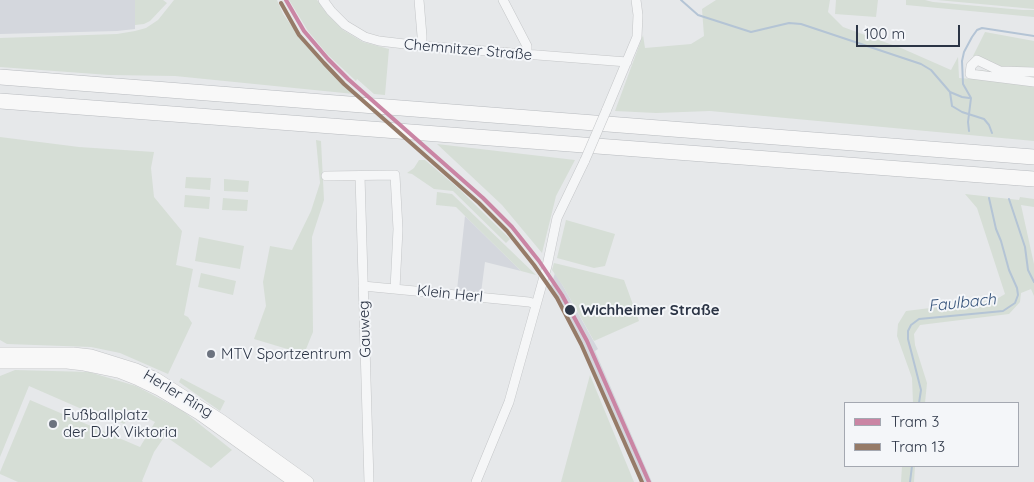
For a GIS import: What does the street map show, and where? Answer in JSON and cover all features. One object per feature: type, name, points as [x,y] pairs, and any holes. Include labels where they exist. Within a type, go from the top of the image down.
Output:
[{"type":"highway","points":[[0,78],[1034,157]]},
{"type":"highway","points":[[0,101],[1031,180]]},
{"type":"main road","points":[[0,345],[17,353]]},
{"type":"main road","name":"Herler Ring","points":[[0,353],[73,353],[91,355],[118,362],[143,372],[156,378],[223,421],[308,482]]},
{"type":"main road","name":"Herler Ring","points":[[3,365],[67,363],[118,372],[138,380],[199,414],[294,482]]},
{"type":"street","name":"Chemnitzer Straße","points":[[323,0],[345,25],[365,37],[390,43],[628,62]]},
{"type":"street","points":[[419,0],[422,46]]},
{"type":"street","points":[[503,0],[527,46],[527,55]]},
{"type":"street","points":[[476,482],[509,402],[547,266],[560,209],[585,160],[637,37],[636,0]]},
{"type":"street","points":[[1034,72],[1000,71],[977,60],[971,66],[970,74],[1034,82]]},
{"type":"street","points":[[326,176],[395,175],[398,229],[395,288]]},
{"type":"street","name":"Gauweg","points":[[360,176],[369,482]]},
{"type":"street","name":"Klein Herl","points":[[363,286],[536,304]]},
{"type":"shaded area","points":[[0,0],[135,0],[135,29],[0,34]]},
{"type":"shaded area","points":[[135,0],[163,0],[167,3],[150,21],[135,25]]},
{"type":"shaded area","points":[[174,0],[277,0],[283,14],[304,43],[354,94],[175,76],[109,75],[0,67],[0,38],[117,34],[135,31],[146,28],[158,20]]},
{"type":"shaded area","points":[[289,0],[317,0],[327,14],[343,30],[363,42],[389,49],[385,95],[374,94],[357,79],[356,81],[327,54],[308,31]]},
{"type":"shaded area","points":[[716,0],[830,0],[828,12],[843,27],[901,48],[951,70],[958,57],[959,78],[972,79],[975,70],[1034,74],[1034,141],[710,111],[656,113],[615,111],[643,35],[645,48],[691,44],[704,36],[702,9]]},
{"type":"shaded area","points":[[836,0],[878,0],[876,17],[835,14]]},
{"type":"shaded area","points":[[906,0],[1034,10],[1034,17],[906,5]]},
{"type":"shaded area","points":[[937,0],[1034,0],[1034,9]]},
{"type":"shaded area","points":[[985,32],[1034,41],[1034,67],[1001,68],[982,58],[973,56]]},
{"type":"shaded area","points":[[0,137],[79,147],[154,152],[151,168],[154,197],[182,231],[176,265],[193,269],[184,315],[192,323],[168,374],[120,353],[91,347],[7,344],[0,340]]},
{"type":"shaded area","points":[[316,140],[321,141],[324,200],[312,237],[313,332],[304,354],[254,339],[266,306],[263,282],[270,246],[292,250],[311,211],[320,183]]},
{"type":"shaded area","points":[[437,144],[575,160],[556,196],[542,253],[502,205]]},
{"type":"shaded area","points":[[419,160],[425,160],[458,188],[510,239],[506,243],[453,191],[434,189],[412,174],[407,173],[414,168]]},
{"type":"shaded area","points":[[186,177],[211,178],[210,190],[185,188]]},
{"type":"shaded area","points":[[224,179],[249,181],[248,192],[224,191]]},
{"type":"shaded area","points":[[437,192],[452,194],[536,275],[521,271],[456,207],[436,205]]},
{"type":"shaded area","points":[[965,194],[1019,200],[1020,197],[1034,199],[1034,207],[1021,205],[1034,264],[1034,296],[1031,289],[1021,293],[1020,302],[1009,314],[920,325],[914,334],[915,345],[927,383],[925,402],[913,402],[912,378],[897,336],[898,324],[906,311],[995,300],[1005,294],[977,208]]},
{"type":"shaded area","points":[[185,195],[210,197],[209,209],[184,207]]},
{"type":"shaded area","points":[[223,198],[248,200],[247,211],[222,210]]},
{"type":"shaded area","points":[[465,216],[521,271],[485,262],[481,293],[457,290]]},
{"type":"shaded area","points":[[566,220],[615,234],[605,266],[594,268],[557,258]]},
{"type":"shaded area","points":[[199,237],[244,246],[240,269],[195,261]]},
{"type":"shaded area","points":[[554,263],[624,280],[639,321],[594,341],[552,270]]},
{"type":"shaded area","points":[[201,273],[236,281],[233,295],[198,287]]},
{"type":"shaded area","points":[[555,273],[598,349],[595,351],[652,482],[642,482],[582,344],[550,289]]},
{"type":"shaded area","points":[[15,370],[89,372],[136,386],[183,411],[232,450],[211,468],[165,436],[154,452],[143,482],[18,482],[0,474],[0,472],[30,400],[140,447],[155,422],[133,411],[124,424],[103,414],[84,410],[29,386],[0,457],[0,376]]},
{"type":"shaded area","points":[[590,375],[634,482],[561,482]]},
{"type":"shaded area","points":[[181,378],[225,401],[220,411],[179,382]]},
{"type":"shaded area","points":[[902,467],[915,467],[914,482],[901,482]]},
{"type":"waterway","points":[[681,0],[698,15],[751,32],[789,23],[801,24],[921,64],[931,70],[950,92],[952,106],[962,112],[984,119],[992,133]]},
{"type":"waterway","name":"Faulbach","points":[[969,131],[968,122],[971,98],[963,84],[962,61],[964,52],[972,37],[977,30],[982,28],[1034,36]]},
{"type":"waterway","points":[[950,92],[969,98]]},
{"type":"waterway","name":"Faulbach","points":[[919,402],[921,390],[908,339],[908,331],[911,325],[919,319],[1003,311],[1015,303],[1018,295],[996,229],[989,198]]},
{"type":"waterway","points":[[1009,199],[1025,247],[1028,270],[1034,282]]},
{"type":"waterway","name":"Faulbach","points":[[910,482],[912,467]]},
{"type":"tram line","name":"3","points":[[286,0],[304,31],[328,59],[348,79],[483,198],[512,227],[539,261],[562,295],[587,341],[649,482]]},
{"type":"tram line","name":"13","points":[[281,3],[299,35],[344,84],[479,203],[507,231],[534,265],[557,298],[581,344],[642,482]]},
{"type":"place","name":"Wichheimer Straße","points":[[570,310]]},
{"type":"place","name":"MTV Sportzentrum","points":[[211,354]]},
{"type":"place","name":"Fußballplatz der DJK Viktoria","points":[[53,424]]}]
